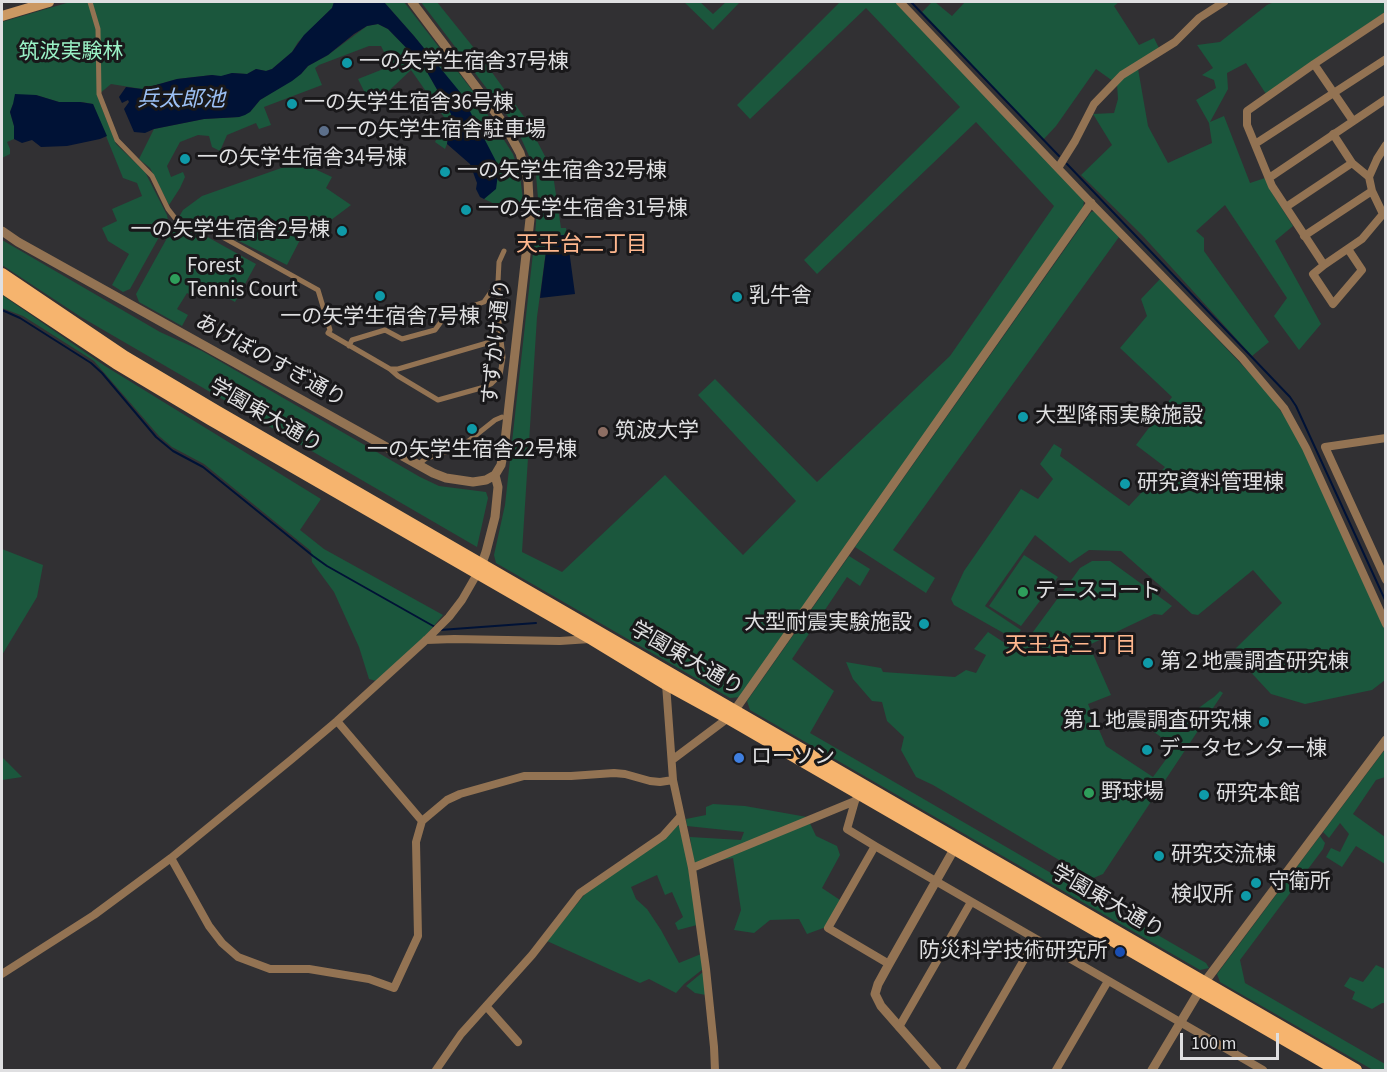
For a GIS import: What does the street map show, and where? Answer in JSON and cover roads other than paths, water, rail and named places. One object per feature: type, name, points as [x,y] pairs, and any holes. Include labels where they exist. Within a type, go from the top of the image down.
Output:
[{"type":"main road","points":[[2,16],[49,2]]},
{"type":"main road","name":"学園東大通り","points":[[2,274],[125,357],[666,684],[732,715],[857,798],[957,845]]},
{"type":"main road","name":"学園東大通り","points":[[2,287],[116,363],[957,845],[1201,987],[1337,1071]]},
{"type":"main road","name":"学園東大通り","points":[[1201,987],[1356,1071]]},
{"type":"street","points":[[90,2],[98,29],[99,94],[117,140],[152,176],[174,218],[200,231],[210,230],[318,290],[330,330],[328,333],[438,400],[481,388],[491,384],[501,375],[498,282],[499,262],[504,251]]},
{"type":"street","name":"すずかけ通り","points":[[412,2],[504,124],[520,153],[528,179],[530,204],[527,243],[504,450],[501,465],[495,475],[498,500],[479,569]]},
{"type":"street","points":[[900,2],[1242,358],[1284,408],[1306,448],[1386,624]]},
{"type":"street","points":[[1058,168],[1094,104],[1122,75],[1175,42],[1199,18],[1224,2]]},
{"type":"street","points":[[1324,265],[1272,186],[1247,125],[1247,111],[1386,16]]},
{"type":"street","points":[[1255,144],[1386,58]]},
{"type":"street","points":[[1314,64],[1353,121]]},
{"type":"street","points":[[1269,178],[1386,99]]},
{"type":"street","points":[[1333,134],[1352,163],[1369,177]]},
{"type":"street","points":[[1348,249],[1362,270],[1333,304],[1313,274],[1324,265],[1362,239],[1383,214],[1372,191],[1369,177],[1386,145]]},
{"type":"street","points":[[1286,207],[1352,163]]},
{"type":"street","points":[[1304,236],[1372,191]]},
{"type":"street","points":[[672,760],[732,715],[1091,203]]},
{"type":"street","name":"あけぼのすぎ通り","points":[[2,231],[433,473],[446,478],[473,482],[486,480],[495,475]]},
{"type":"street","points":[[349,346],[352,339],[385,330],[402,339],[435,330],[446,315],[484,302],[498,282]]},
{"type":"street","points":[[390,369],[398,369],[487,343],[499,323]]},
{"type":"street","points":[[418,465],[425,459],[460,447],[501,417]]},
{"type":"street","points":[[1386,438],[1324,447],[1386,580]]},
{"type":"street","points":[[2,974],[94,915],[171,858],[337,721],[449,617],[462,600],[479,569]]},
{"type":"street","points":[[426,640],[560,641],[592,639]]},
{"type":"street","points":[[666,684],[673,780],[692,868],[706,969],[715,1071]]},
{"type":"street","points":[[337,721],[422,821]]},
{"type":"street","points":[[1152,1071],[1201,987],[1386,740]]},
{"type":"street","points":[[171,858],[209,926],[222,943],[238,957],[270,969],[309,969],[369,979],[394,988],[418,936],[416,842],[422,821],[447,800],[460,794],[525,776],[614,773],[650,781],[673,780]]},
{"type":"street","points":[[857,798],[847,829],[1263,1071]]},
{"type":"street","points":[[692,868],[857,798]]},
{"type":"street","points":[[436,1071],[461,1034],[532,955],[580,893],[663,836],[680,817]]},
{"type":"street","points":[[937,1071],[881,1006],[875,994],[888,964],[957,845]]},
{"type":"street","points":[[874,846],[828,928],[888,964]]},
{"type":"street","points":[[899,1027],[971,902]]},
{"type":"street","points":[[960,1071],[1036,939]]},
{"type":"street","points":[[1056,1071],[1108,981]]},
{"type":"street","points":[[486,1006],[518,1042]]},
{"type":"water","name":"兵太郎池","points":[[334,2],[384,2],[460,92],[499,167],[496,189],[484,199],[480,197],[476,189],[477,183],[470,164],[447,144],[451,114],[423,65],[388,29],[378,24],[367,26],[354,34],[328,55],[308,66],[292,81],[260,100],[245,115],[204,119],[154,129],[145,133],[134,132],[124,109],[129,102],[128,100],[122,103],[119,97],[126,87],[142,89],[177,79],[232,73],[247,74],[256,69],[266,71],[272,69],[292,52],[304,35],[332,8]]},
{"type":"water","points":[[15,94],[36,95],[59,102],[93,104],[107,136],[67,146],[41,147],[32,140],[22,143],[14,139],[14,126],[10,112]]},
{"type":"water","points":[[567,235],[575,294],[540,298],[548,236]]},
{"type":"waterway","points":[[911,2],[1059,156]]},
{"type":"waterway","points":[[1067,164],[1290,397],[1386,602]]},
{"type":"waterway","points":[[2,310],[20,318],[91,363],[156,437],[173,451],[203,467],[313,556],[435,627]]},
{"type":"waterway","points":[[440,630],[536,623]]},
{"type":"place","name":"一の矢学生宿舎37号棟","points":[[347,63]]},
{"type":"place","name":"一の矢学生宿舎36号棟","points":[[292,104]]},
{"type":"place","name":"一の矢学生宿舎駐車場","points":[[324,131]]},
{"type":"place","name":"一の矢学生宿舎34号棟","points":[[185,159]]},
{"type":"place","name":"一の矢学生宿舎32号棟","points":[[445,172]]},
{"type":"place","name":"一の矢学生宿舎31号棟","points":[[466,210]]},
{"type":"place","name":"一の矢学生宿舎2号棟","points":[[342,231]]},
{"type":"place","name":"Forest Tennis Court","points":[[175,279]]},
{"type":"place","name":"一の矢学生宿舎7号棟","points":[[380,296]]},
{"type":"place","name":"乳牛舎","points":[[737,297]]},
{"type":"place","name":"大型降雨実験施設","points":[[1023,417]]},
{"type":"place","name":"一の矢学生宿舎22号棟","points":[[472,429]]},
{"type":"place","name":"筑波大学","points":[[603,432]]},
{"type":"place","name":"研究資料管理棟","points":[[1125,484]]},
{"type":"place","name":"テニスコート","points":[[1023,592]]},
{"type":"place","name":"大型耐震実験施設","points":[[924,624]]},
{"type":"place","name":"第２地震調査研究棟","points":[[1148,663]]},
{"type":"place","name":"第１地震調査研究棟","points":[[1264,722]]},
{"type":"place","name":"データセンター棟","points":[[1147,750]]},
{"type":"place","name":"ローソン","points":[[739,758]]},
{"type":"place","name":"野球場","points":[[1089,793]]},
{"type":"place","name":"研究本館","points":[[1204,795]]},
{"type":"place","name":"研究交流棟","points":[[1159,856]]},
{"type":"place","name":"守衛所","points":[[1256,883]]},
{"type":"place","name":"検収所","points":[[1246,896]]},
{"type":"place","name":"防災科学技術研究所","points":[[1120,952]]},
{"type":"district","name":"天王台二丁目","points":[[582,246]]},
{"type":"district","name":"天王台三丁目","points":[[1071,647]]},
{"type":"park label","name":"筑波実験林","points":[[71,53]]}]
